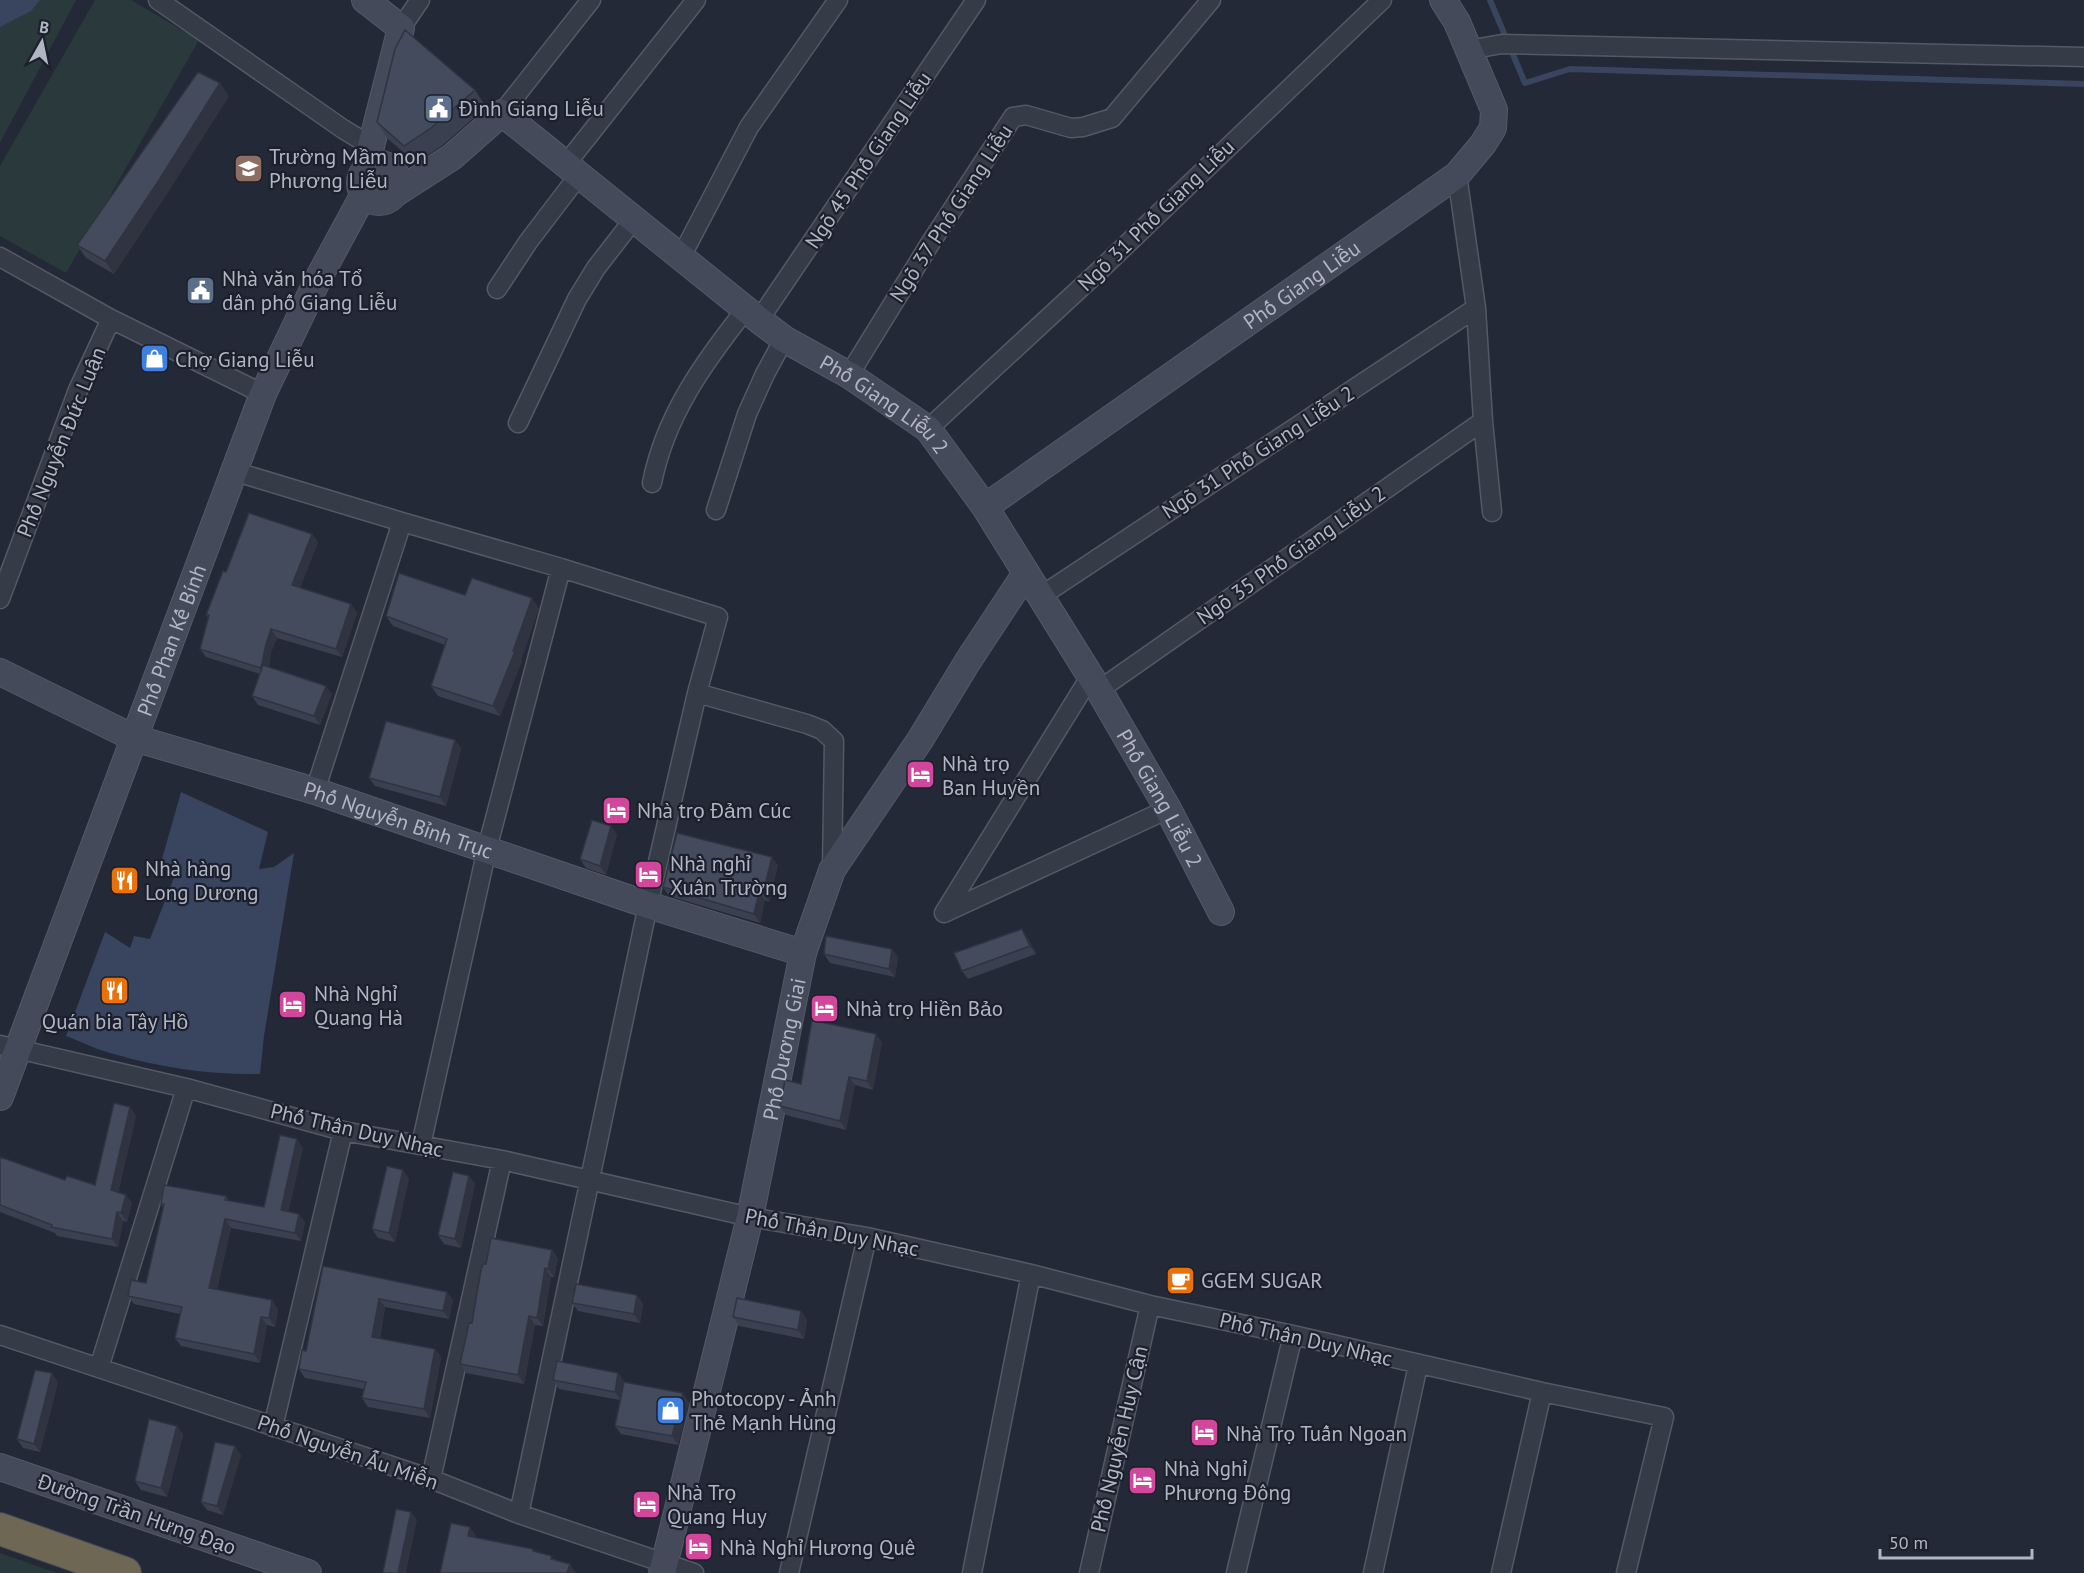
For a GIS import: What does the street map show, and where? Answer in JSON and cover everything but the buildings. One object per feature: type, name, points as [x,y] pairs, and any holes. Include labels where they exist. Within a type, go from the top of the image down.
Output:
[{"type":"highway","points":[[0,1528],[125,1573]]},
{"type":"main road","points":[[365,0],[401,28]]},
{"type":"main road","name":"Phố Giang Liễu","points":[[985,507],[1457,175],[1493,128],[1494,110],[1457,22],[1443,0]]},
{"type":"main road","name":"Phố Phan Kế Bính","points":[[0,1097],[9,1047],[134,738],[263,394],[364,182],[401,28]]},
{"type":"main road","points":[[364,182],[369,199],[381,202],[387,200],[452,157],[502,113]]},
{"type":"main road","name":"Phố Giang Liễu 2","points":[[502,113],[784,339],[849,375],[928,429],[985,507],[1094,683],[1168,809],[1221,912]]},
{"type":"main road","name":"Phố Dương Giai","points":[[663,1568],[750,1217],[803,953],[832,870],[920,740],[968,661],[1026,573]]},
{"type":"main road","name":"Phố Nguyễn Bỉnh Trục","points":[[0,672],[134,738],[315,791],[648,905],[803,953]]},
{"type":"main road","name":"Đường Trần Hưng Đạo","points":[[0,1467],[308,1573]]},
{"type":"street","points":[[159,0],[343,129],[371,146]]},
{"type":"street","points":[[401,28],[420,0]]},
{"type":"street","points":[[502,113],[591,0]]},
{"type":"street","points":[[497,289],[572,169],[696,0]]},
{"type":"street","points":[[681,257],[749,127],[838,0]]},
{"type":"street","name":"Ngõ 45 Phố Giang Liễu","points":[[652,483],[675,412],[698,373],[752,315],[976,0]]},
{"type":"street","name":"Ngõ 37 Phố Giang Liễu","points":[[849,375],[931,242],[1013,117],[1026,116],[1071,128],[1083,127],[1112,118],[1211,0]]},
{"type":"street","name":"Ngõ 31 Phố Giang Liễu","points":[[928,429],[1100,270],[1382,0]]},
{"type":"street","points":[[1468,50],[1502,44],[2084,57]]},
{"type":"street","points":[[1457,175],[1476,308],[1483,421],[1492,512]]},
{"type":"street","points":[[518,423],[577,299],[596,268],[634,219]]},
{"type":"street","points":[[0,257],[111,319],[263,394]]},
{"type":"street","name":"Ngõ 31 Phố Giang Liễu 2","points":[[1041,596],[1476,308]]},
{"type":"street","name":"Phố Nguyễn Đức Luận","points":[[0,599],[78,390],[111,319]]},
{"type":"street","points":[[716,510],[747,414],[784,339]]},
{"type":"street","name":"Ngõ 35 Phố Giang Liễu 2","points":[[1094,683],[1483,421]]},
{"type":"street","points":[[233,471],[718,617],[697,693],[648,905],[519,1514]]},
{"type":"street","points":[[315,791],[402,522]]},
{"type":"street","points":[[421,1145],[487,849],[561,568]]},
{"type":"street","points":[[1094,683],[944,913],[1168,809]]},
{"type":"street","points":[[697,693],[807,724],[822,730],[834,741],[832,870]]},
{"type":"street","name":"Phố Thân Duy Nhạc","points":[[9,1047],[186,1088],[343,1131],[502,1160],[750,1217],[867,1237],[1032,1274],[1150,1305],[1664,1417],[1626,1573]]},
{"type":"street","points":[[99,1368],[186,1088]]},
{"type":"street","points":[[273,1426],[343,1131]]},
{"type":"street","points":[[431,1479],[502,1160]]},
{"type":"street","points":[[789,1573],[867,1237]]},
{"type":"street","points":[[972,1573],[1032,1274]]},
{"type":"street","name":"Phố Nguyễn Huy Cận","points":[[1089,1573],[1150,1305]]},
{"type":"street","name":"Phố Nguyễn Ấu Miễn","points":[[0,1335],[431,1479],[663,1568],[694,1573]]},
{"type":"street","points":[[1236,1573],[1293,1335]]},
{"type":"street","points":[[1373,1573],[1418,1365]]},
{"type":"street","points":[[1502,1573],[1542,1392]]},
{"type":"shaded area","points":[[0,0],[76,0],[0,143]]},
{"type":"shaded area","points":[[95,0],[131,0],[199,40],[66,273],[0,236],[0,166]]},
{"type":"shaded area","points":[[0,1553],[57,1573],[0,1573]]},
{"type":"water","points":[[0,0],[40,0],[31,11],[0,27]]},
{"type":"water","points":[[181,792],[268,832],[259,869],[274,867],[294,853],[264,1036],[260,1074],[205,1072],[168,1067],[108,1052],[66,1036],[105,932],[130,948],[134,936],[150,939],[175,875],[160,866]]},
{"type":"waterway","points":[[1490,0],[1525,83],[1570,69],[2084,84]]},
{"type":"place","name":"Đình Giang Liễu","points":[[438,108]]},
{"type":"place","name":"Trường Mầm non Phương Liễu","points":[[248,168]]},
{"type":"place","name":"Nhà văn hóa Tổ dân phố Giang Liễu","points":[[201,290]]},
{"type":"place","name":"Chợ Giang Liễu","points":[[154,359]]},
{"type":"place","name":"Nhà trọ Ban Huyền","points":[[921,775]]},
{"type":"place","name":"Nhà trọ Đảm Cúc","points":[[616,810]]},
{"type":"place","name":"Nhà nghỉ Xuân Trường","points":[[649,875]]},
{"type":"place","name":"Nhà hàng Long Dương","points":[[124,880]]},
{"type":"place","name":"Quán bia Tây Hồ","points":[[115,990]]},
{"type":"place","name":"Nhà Nghỉ Quang Hà","points":[[293,1005]]},
{"type":"place","name":"Nhà trọ Hiền Bảo","points":[[825,1008]]},
{"type":"place","name":"GGEM SUGAR","points":[[1180,1280]]},
{"type":"place","name":"Photocopy - Ảnh Thẻ Mạnh Hùng","points":[[670,1410]]},
{"type":"place","name":"Nhà Trọ Tuấn Ngoan","points":[[1205,1433]]},
{"type":"place","name":"Nhà Nghỉ Phương Đông","points":[[1143,1480]]},
{"type":"place","name":"Nhà Trọ Quang Huy","points":[[646,1504]]},
{"type":"place","name":"Nhà Nghỉ Hương Quê","points":[[699,1547]]}]
